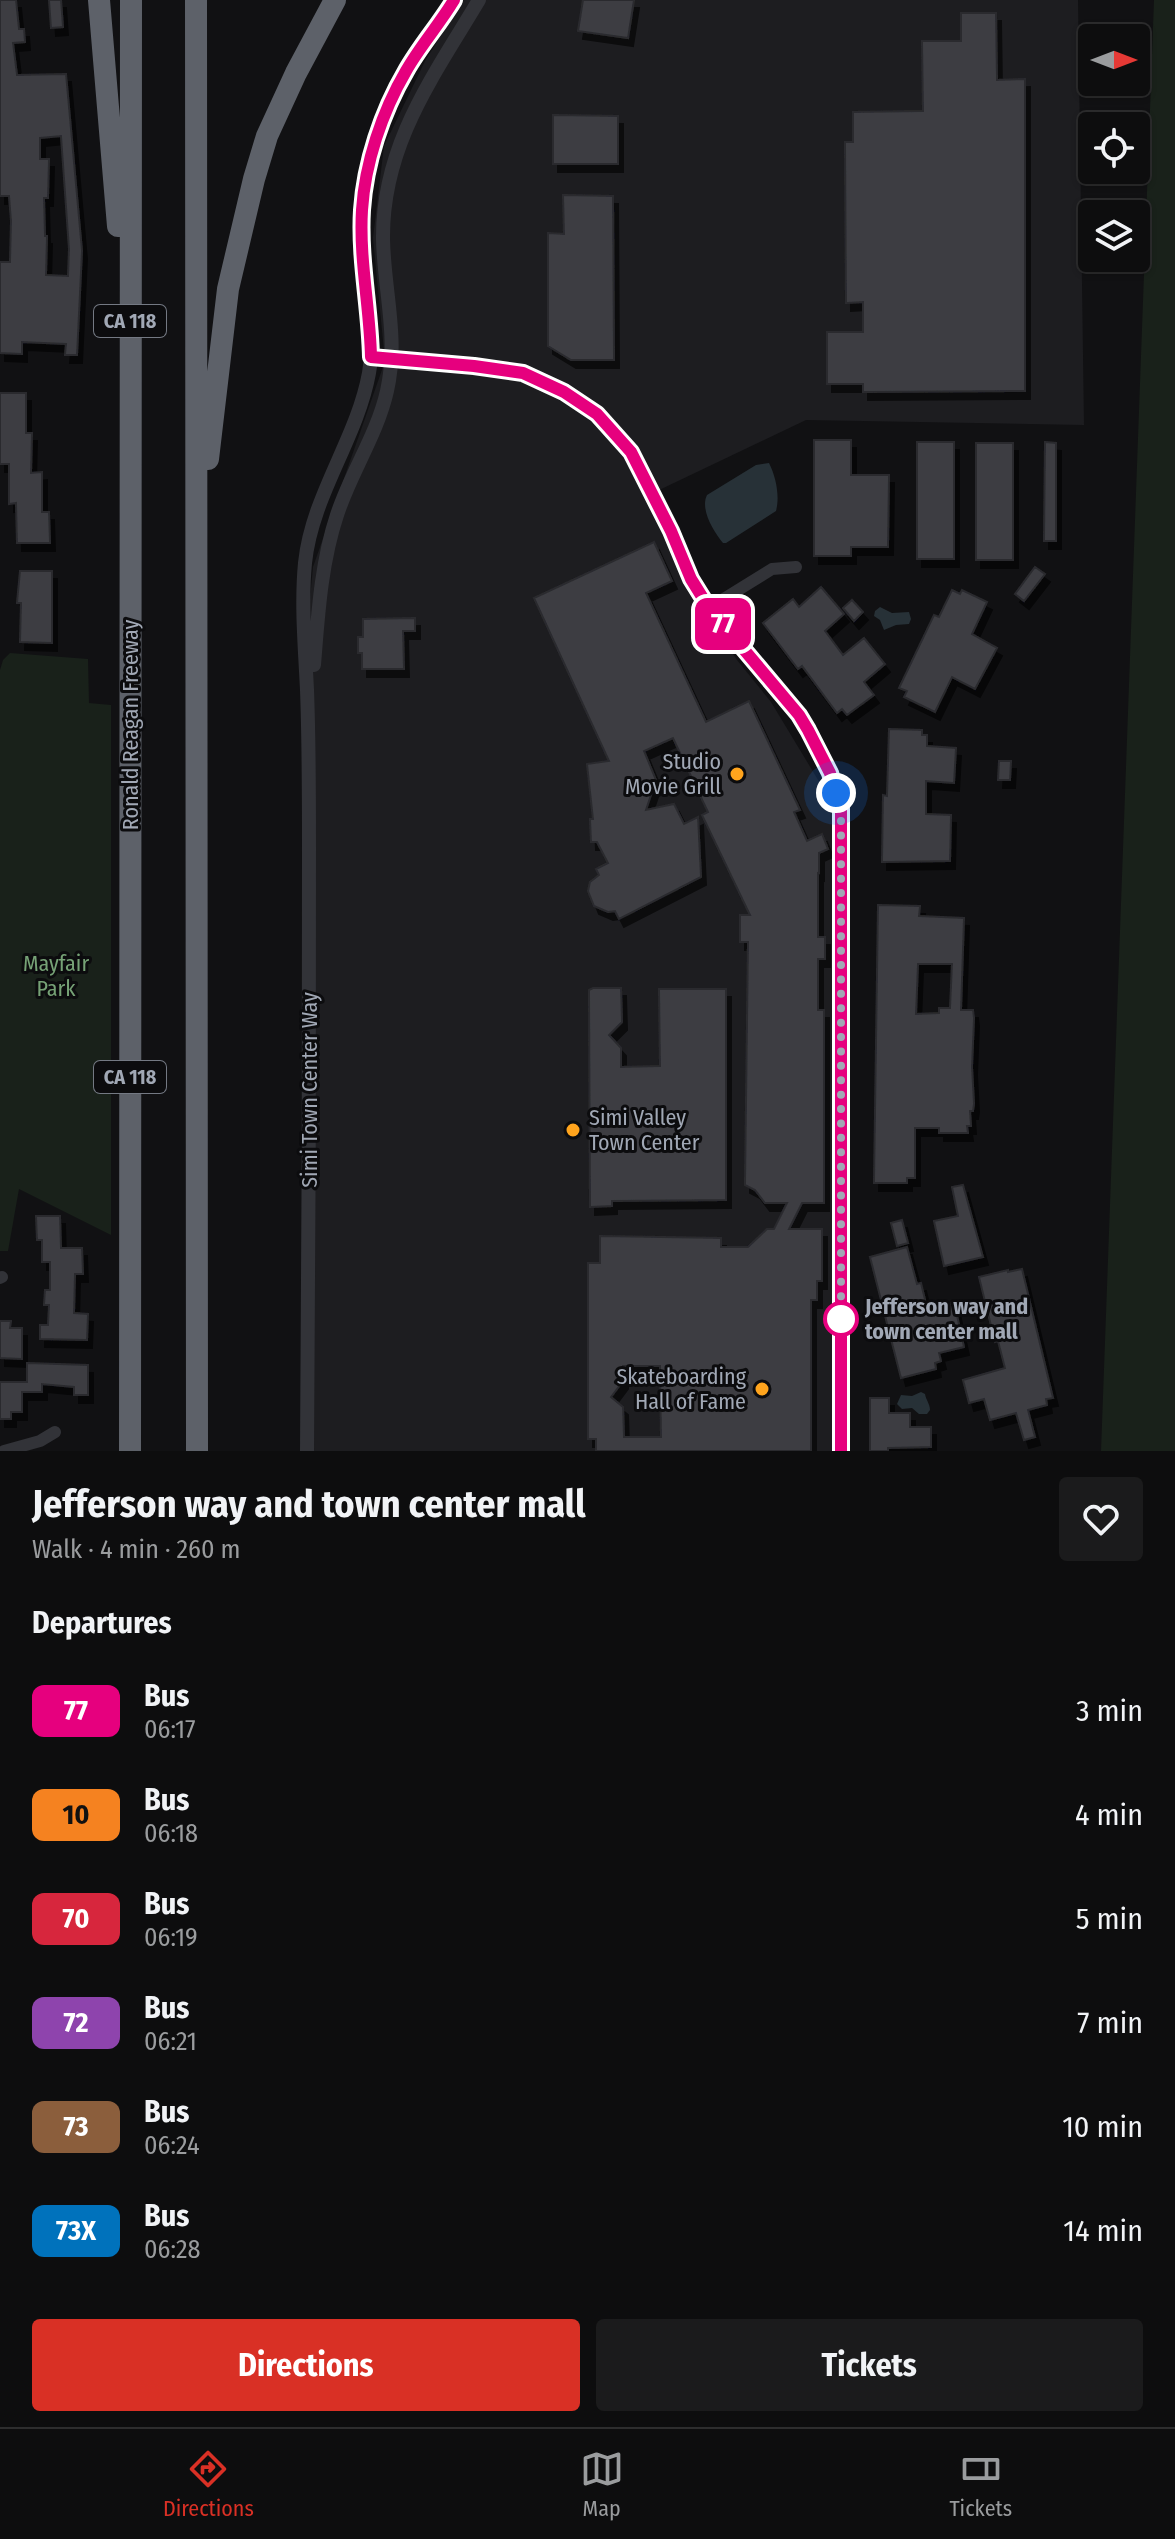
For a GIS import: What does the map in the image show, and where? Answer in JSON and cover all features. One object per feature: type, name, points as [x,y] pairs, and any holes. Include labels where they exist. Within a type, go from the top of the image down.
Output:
[{"type":"highway","points":[[99,0],[130,347]]},
{"type":"highway","name":"Ronald Reagan Freeway","points":[[130,1451],[131,0]]},
{"type":"highway","name":"CA 118","points":[[196,0],[197,1451]]},
{"type":"highway","points":[[196,559],[228,289],[254,179],[267,136],[335,0]]},
{"type":"street","name":"Simi Town Center Way","points":[[307,1451],[308,729],[303,588],[305,559],[317,509],[355,419],[368,378],[371,357],[362,209],[368,167],[386,115],[406,71],[454,0]]},
{"type":"street","name":"Simi Town Center Way","points":[[308,729],[320,593],[329,541],[348,488],[375,430],[387,390],[392,327],[383,235],[397,149],[418,99],[479,0]]},
{"type":"street","points":[[371,357],[523,373],[564,392],[597,414],[631,452],[671,531],[691,579],[709,608],[799,715],[830,773],[841,809],[841,1451]]},
{"type":"street","points":[[709,608],[772,569],[796,567]]},
{"type":"street","points":[[4,1451],[40,1441],[55,1432]]},
{"type":"shaded area","points":[[463,0],[1078,0],[1078,184],[1081,184],[1081,200],[1078,200],[1078,272],[1082,272],[1084,425],[806,420],[655,492],[624,436],[519,367],[384,351],[373,238],[384,146],[425,61]]},
{"type":"shaded area","name":"Simi Valley Town Center","points":[[384,364],[520,378],[571,402],[615,438],[641,479],[701,607],[737,660],[771,702],[835,808],[838,1451],[309,1451],[309,609],[313,567]]},
{"type":"shaded area","points":[[769,463],[777,487],[776,511],[723,543],[706,513],[707,495],[756,465]]},
{"type":"shaded area","points":[[880,607],[892,613],[909,612],[909,624],[884,630],[880,620],[874,616]]},
{"type":"shaded area","points":[[921,1392],[925,1394],[929,1406],[927,1414],[919,1414],[912,1408],[902,1409],[897,1404],[901,1395],[912,1396]]},
{"type":"green space","points":[[1154,0],[1175,0],[1175,1451],[1101,1451],[1144,272],[1150,272],[1150,200],[1147,200],[1147,184],[1150,184]]},
{"type":"green space","name":"Mayfair Park","points":[[10,653],[88,659],[89,703],[111,705],[111,1235],[19,1189],[8,1251],[0,1251],[0,670],[3,660]]},
{"type":"building","points":[[0,0],[16,0],[19,29],[24,29],[25,42],[13,43],[17,75],[66,74],[82,251],[77,355],[65,355],[66,344],[22,342],[22,354],[0,353],[0,262],[10,262],[11,221],[9,196],[0,196]],"holes":[[[61,136],[68,276],[46,275],[44,198],[48,198],[49,159],[40,159],[40,138]]]},
{"type":"building","points":[[49,0],[61,0],[63,27],[51,28]]},
{"type":"building","points":[[583,0],[634,0],[628,38],[578,31]]},
{"type":"building","points":[[961,13],[996,13],[997,80],[1025,79],[1025,391],[863,392],[863,384],[827,384],[827,332],[863,332],[863,302],[846,303],[845,142],[853,142],[853,112],[923,111],[922,41],[961,41]]},
{"type":"building","points":[[553,115],[618,116],[618,164],[553,164]]},
{"type":"building","points":[[563,195],[613,196],[614,360],[571,360],[548,346],[548,233],[564,234]]},
{"type":"building","points":[[0,393],[26,393],[26,433],[32,433],[31,473],[42,472],[42,512],[49,512],[50,543],[17,543],[16,503],[9,504],[9,464],[0,464]]},
{"type":"building","points":[[814,440],[851,440],[851,475],[889,475],[888,547],[851,547],[851,556],[814,556]]},
{"type":"building","points":[[917,442],[954,442],[954,559],[917,559]]},
{"type":"building","points":[[1045,442],[1056,443],[1056,541],[1044,541]]},
{"type":"building","points":[[976,443],[1013,443],[1013,560],[976,560]]},
{"type":"building","points":[[654,542],[672,581],[646,593],[706,722],[749,701],[800,810],[794,812],[807,841],[822,834],[828,849],[819,853],[818,872],[818,937],[825,937],[825,959],[818,959],[818,1010],[824,1010],[824,1203],[802,1203],[789,1229],[822,1229],[822,1281],[817,1281],[817,1300],[811,1300],[811,1451],[596,1451],[596,1439],[588,1439],[588,1263],[600,1263],[600,1236],[721,1238],[721,1247],[748,1247],[767,1229],[774,1229],[787,1203],[765,1203],[755,1190],[745,1185],[748,942],[740,942],[740,915],[750,915],[702,815],[708,812],[673,738],[644,751],[656,780],[646,810],[674,804],[684,824],[698,817],[701,877],[619,919],[615,911],[608,912],[594,906],[588,891],[590,882],[599,875],[596,869],[608,863],[597,842],[591,842],[590,819],[593,819],[587,764],[609,761],[534,598]],"holes":[[[623,1366],[660,1366],[661,1437],[624,1437],[623,1407],[611,1397],[623,1381]]]},
{"type":"building","points":[[1035,567],[1045,574],[1024,601],[1015,594]]},
{"type":"building","points":[[20,571],[52,571],[52,643],[20,642],[21,603],[17,603]]},
{"type":"building","points":[[821,587],[844,614],[825,631],[843,655],[864,638],[885,664],[864,682],[874,695],[847,715],[842,709],[837,713],[802,666],[798,669],[763,623],[793,599],[799,607]]},
{"type":"building","points":[[952,590],[960,594],[962,590],[987,602],[972,634],[997,648],[975,689],[952,677],[935,712],[904,697],[907,691],[899,688],[934,615],[939,617]]},
{"type":"building","points":[[852,600],[863,612],[854,621],[843,608]]},
{"type":"building","points":[[415,618],[415,631],[403,631],[404,669],[362,669],[358,637],[363,637],[363,619]]},
{"type":"building","points":[[889,729],[922,730],[922,735],[927,735],[927,746],[956,748],[954,783],[926,781],[926,814],[951,815],[950,861],[882,862],[883,795],[887,796]]},
{"type":"building","points":[[999,761],[1011,761],[1010,780],[998,780]]},
{"type":"building","points":[[878,905],[920,906],[919,916],[964,918],[961,1010],[973,1010],[974,1018],[971,1126],[967,1126],[968,1133],[939,1133],[939,1128],[915,1128],[915,1178],[907,1178],[907,1183],[874,1183]],"holes":[[[918,964],[952,964],[950,1008],[939,1008],[939,1013],[916,1014]]]},
{"type":"building","points":[[621,988],[622,1022],[609,1035],[621,1048],[621,1067],[660,1066],[659,989],[726,989],[726,1200],[612,1201],[612,1206],[590,1207],[589,990]]},
{"type":"building","points":[[963,1185],[983,1257],[944,1266],[934,1221],[958,1216],[952,1187]]},
{"type":"building","points":[[36,1216],[60,1216],[61,1248],[82,1248],[83,1274],[75,1274],[74,1313],[88,1314],[87,1340],[40,1339],[40,1325],[48,1325],[49,1305],[44,1305],[45,1290],[50,1290],[50,1262],[42,1262],[42,1240],[37,1240]]},
{"type":"building","points":[[902,1220],[908,1243],[897,1246],[891,1223]]},
{"type":"building","points":[[907,1247],[927,1308],[954,1302],[964,1347],[939,1353],[941,1361],[935,1363],[936,1369],[901,1378],[870,1257]]},
{"type":"building","points":[[1022,1269],[1053,1398],[1046,1399],[1047,1405],[1028,1410],[1035,1437],[1024,1440],[1016,1413],[990,1420],[984,1399],[969,1403],[963,1380],[1005,1368],[998,1341],[995,1342],[979,1277]]},
{"type":"building","points":[[0,1321],[11,1321],[10,1328],[22,1328],[22,1359],[0,1358]]},
{"type":"building","points":[[27,1363],[88,1365],[88,1395],[74,1395],[74,1387],[42,1384],[42,1392],[22,1392],[22,1412],[11,1412],[11,1419],[0,1419],[0,1382],[27,1382]]},
{"type":"building","points":[[870,1398],[889,1398],[889,1413],[910,1413],[910,1427],[931,1427],[931,1447],[870,1451]]},
{"type":"bus line","name":"77","points":[[454,0],[406,71],[386,115],[368,167],[362,209],[362,243],[371,357],[523,373],[564,392],[597,414],[631,452],[646,478],[691,579],[709,608],[799,715],[830,773],[841,809],[841,1451]]},
{"type":"place","name":"Studio Movie Grill","points":[[737,774]]},
{"type":"place","name":"Simi Valley Town Center","points":[[573,1130]]},
{"type":"place","name":"Jefferson way and town center mall","points":[[841,1319]]},
{"type":"place","name":"Skateboarding Hall of Fame","points":[[762,1389]]},
{"type":"route","points":[[836,793],[841,809],[841,1319]]}]
